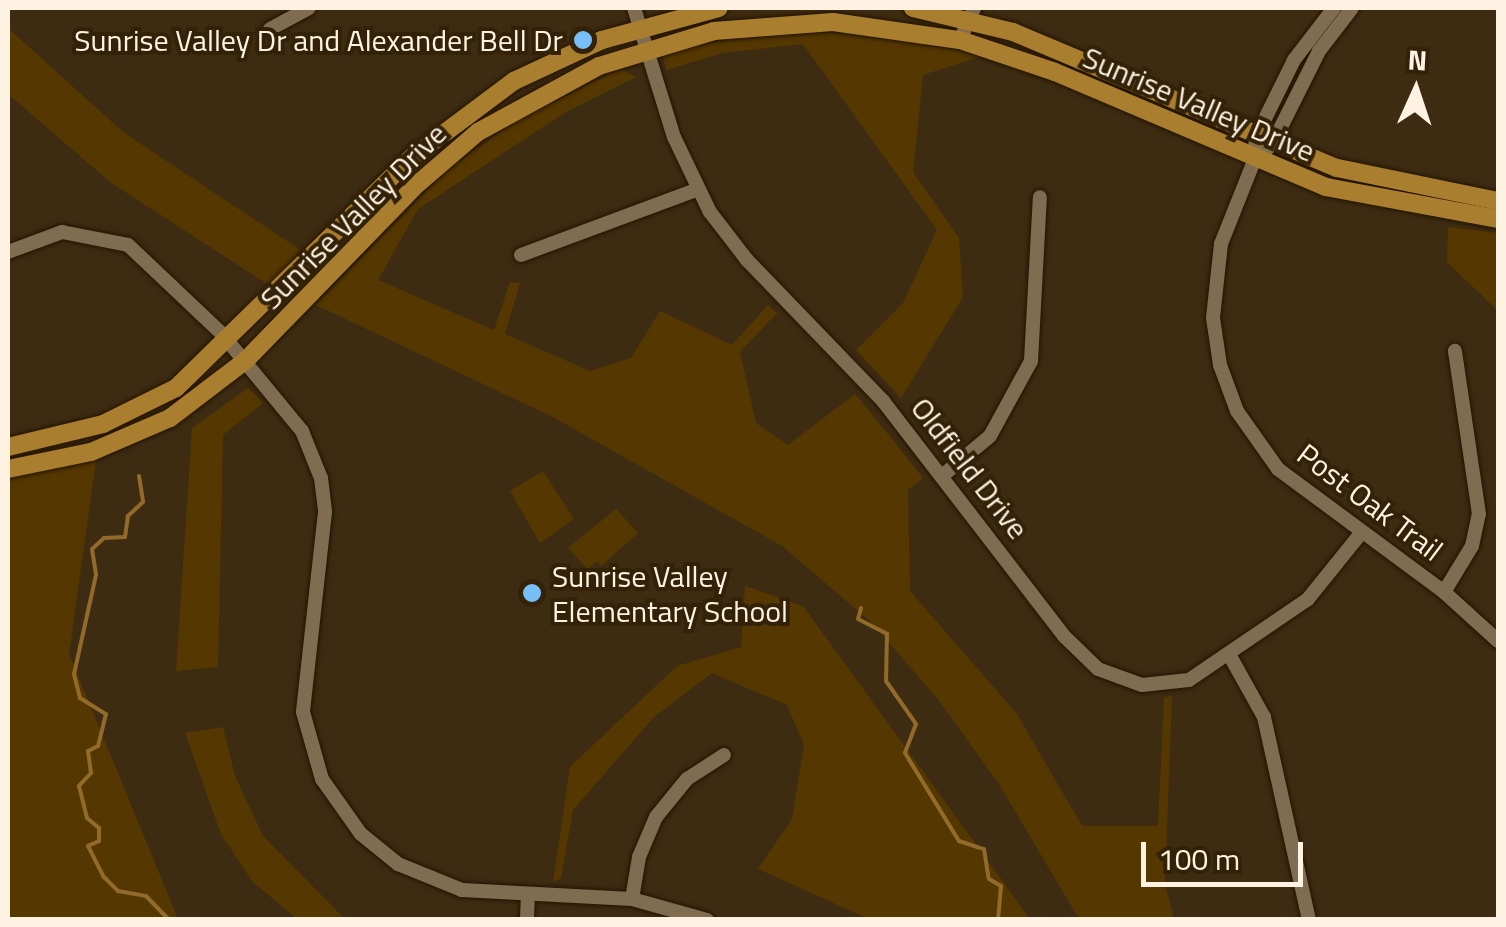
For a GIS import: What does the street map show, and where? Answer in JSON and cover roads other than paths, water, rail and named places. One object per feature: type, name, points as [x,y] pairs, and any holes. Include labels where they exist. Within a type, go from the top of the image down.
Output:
[{"type":"main road","name":"Sunrise Valley Drive","points":[[8,447],[74,434],[132,412],[176,388],[229,342],[449,126],[536,70],[640,27],[719,8]]},
{"type":"main road","name":"Sunrise Valley Drive","points":[[913,8],[968,11],[1264,140],[1400,184],[1496,200]]},
{"type":"main road","name":"Sunrise Valley Drive","points":[[8,469],[91,452],[144,431],[193,404],[246,360],[414,187],[478,132],[566,80],[646,48],[714,31],[808,22],[960,40],[1055,72],[1254,160],[1372,200],[1498,218]]},
{"type":"street","points":[[270,29],[309,8]]},
{"type":"street","name":"Oldfield Drive","points":[[634,8],[696,190],[747,260],[850,363],[1065,638],[1098,669],[1159,685],[1189,680],[1230,656],[1319,590],[1361,533]]},
{"type":"street","points":[[1264,140],[1294,60],[1334,8]]},
{"type":"street","points":[[1254,160],[1319,51],[1352,8]]},
{"type":"street","points":[[960,40],[968,11]]},
{"type":"street","name":"Post Oak Trail","points":[[1254,160],[1215,271],[1212,318],[1220,365],[1237,411],[1266,455],[1361,533],[1444,592],[1498,641]]},
{"type":"street","points":[[521,255],[696,190]]},
{"type":"street","points":[[942,476],[990,436],[1031,361],[1040,197]]},
{"type":"street","points":[[8,252],[62,232],[111,238],[157,266],[246,360],[302,431],[321,478],[324,541],[302,695],[322,779],[361,834],[398,864],[462,890],[632,899],[707,920]]},
{"type":"street","points":[[1444,592],[1472,546],[1480,514],[1455,351]]},
{"type":"street","points":[[1230,656],[1264,716],[1309,920]]},
{"type":"street","points":[[632,899],[638,857],[656,817],[687,779],[724,754]]},
{"type":"street","points":[[528,896],[528,920]]},
{"type":"waterway","points":[[139,476],[143,502],[128,516],[125,537],[104,538],[92,549],[96,575],[74,674],[80,698],[106,714],[98,746],[88,751],[91,773],[79,786],[87,818],[99,828],[99,841],[88,846],[104,877],[118,891],[146,896],[169,920]]},
{"type":"waterway","points":[[861,608],[858,619],[887,634],[886,681],[916,724],[905,753],[959,841],[984,849],[989,879],[1001,886],[998,920]]},
{"type":"place","name":"Sunrise Valley Dr and Alexander Bell Dr","points":[[583,40]]},
{"type":"place","name":"Sunrise Valley Elementary School","points":[[532,593]]}]
